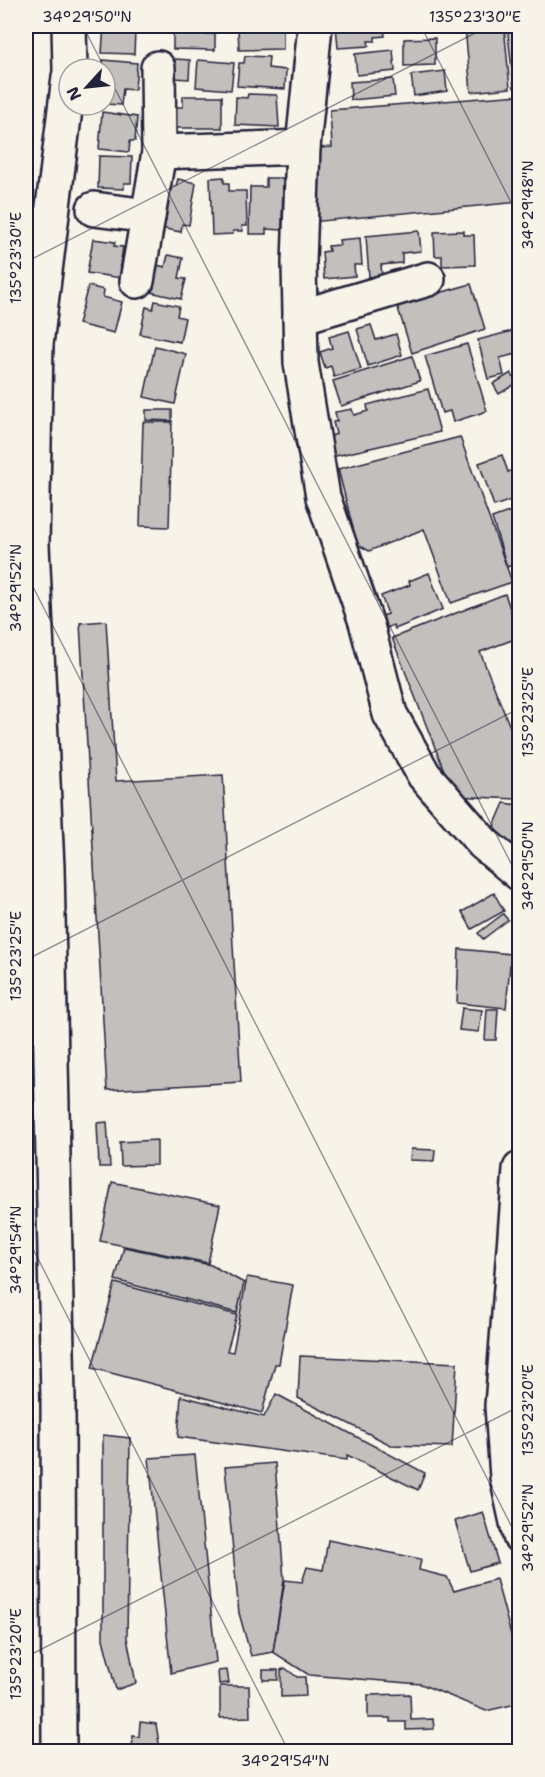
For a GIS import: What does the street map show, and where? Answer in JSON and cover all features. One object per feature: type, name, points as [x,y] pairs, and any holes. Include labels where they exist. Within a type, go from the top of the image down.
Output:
[{"type":"street","points":[[69,26],[70,57]]},
{"type":"street","points":[[315,26],[303,147],[300,317],[301,363],[323,497],[366,622],[390,714],[424,775],[483,843],[519,874]]},
{"type":"street","points":[[137,281],[159,152],[158,68]]},
{"type":"street","points":[[59,1752],[58,1398],[47,867],[32,545],[36,345],[64,117]]},
{"type":"street","points":[[159,152],[303,147]]},
{"type":"street","points":[[94,209],[148,216]]},
{"type":"street","points":[[300,317],[428,279]]},
{"type":"street","points":[[519,1169],[516,1248],[502,1406],[519,1536]]},
{"type":"building","points":[[104,26],[145,26],[145,31],[135,31],[134,54],[102,53]]},
{"type":"building","points":[[173,26],[205,26],[205,34],[215,34],[215,50],[173,49]]},
{"type":"building","points":[[336,26],[384,26],[385,36],[375,37],[375,41],[368,41],[369,46],[338,48]]},
{"type":"building","points":[[504,26],[510,88],[471,92],[465,27]]},
{"type":"building","points":[[507,26],[520,32],[520,88],[514,88]]},
{"type":"building","points":[[238,28],[283,28],[283,49],[239,50]]},
{"type":"building","points":[[435,38],[435,65],[404,66],[404,39]]},
{"type":"building","points":[[393,50],[395,71],[357,75],[355,54]]},
{"type":"building","points":[[245,56],[269,57],[268,68],[286,70],[285,89],[237,86],[239,63],[244,63]]},
{"type":"building","points":[[175,59],[190,60],[189,79],[173,78]]},
{"type":"building","points":[[198,60],[234,63],[231,90],[196,87]]},
{"type":"building","points":[[117,61],[137,63],[135,90],[123,89],[121,105],[117,105]]},
{"type":"building","points":[[445,71],[447,91],[414,96],[411,75]]},
{"type":"building","points":[[393,79],[395,96],[351,100],[350,82]]},
{"type":"building","points":[[248,94],[277,95],[279,127],[235,125],[236,97],[247,98]]},
{"type":"building","points":[[520,95],[520,202],[311,222],[318,148],[332,147],[330,110]]},
{"type":"building","points":[[183,96],[222,96],[222,128],[175,128],[175,107],[183,107]]},
{"type":"building","points":[[117,114],[137,117],[135,141],[130,141],[129,152],[99,149],[102,117],[117,117]]},
{"type":"building","points":[[99,156],[132,157],[131,183],[124,183],[124,189],[98,188]]},
{"type":"building","points":[[224,177],[224,183],[229,183],[229,191],[246,191],[247,226],[242,226],[243,231],[233,231],[233,234],[212,235],[210,178]]},
{"type":"building","points":[[266,178],[283,178],[282,230],[266,229],[266,234],[249,234],[250,187],[266,187]]},
{"type":"building","points":[[178,179],[196,183],[189,225],[182,224],[181,232],[160,228],[167,185],[176,186]]},
{"type":"building","points":[[419,231],[421,251],[402,253],[402,263],[381,265],[382,276],[369,277],[366,236]]},
{"type":"building","points":[[464,231],[464,235],[474,235],[475,265],[442,266],[442,256],[435,256],[434,232]]},
{"type":"building","points":[[360,238],[362,265],[354,265],[355,276],[324,279],[322,252],[329,251],[328,246],[340,245],[339,240]]},
{"type":"building","points":[[93,239],[115,242],[114,246],[123,247],[120,266],[124,267],[122,278],[87,273]]},
{"type":"building","points":[[168,255],[183,258],[179,278],[186,279],[181,299],[150,292],[157,265],[165,267]]},
{"type":"building","points":[[471,284],[485,329],[412,353],[397,305]]},
{"type":"building","points":[[88,286],[104,290],[103,297],[122,302],[114,333],[78,324]]},
{"type":"building","points":[[155,301],[179,306],[177,316],[185,318],[180,342],[140,334],[146,307],[153,309]]},
{"type":"building","points":[[371,325],[376,340],[396,334],[402,355],[368,366],[357,329]]},
{"type":"building","points":[[516,330],[520,353],[500,358],[504,375],[488,379],[478,340]]},
{"type":"building","points":[[349,331],[361,369],[334,377],[331,366],[325,368],[320,352],[332,348],[329,337]]},
{"type":"building","points":[[467,344],[487,411],[453,422],[450,411],[442,413],[425,356]]},
{"type":"building","points":[[155,346],[186,354],[175,404],[144,397]]},
{"type":"building","points":[[412,356],[420,381],[341,406],[333,381]]},
{"type":"building","points":[[511,373],[517,383],[499,394],[493,384]]},
{"type":"building","points":[[428,389],[440,432],[331,457],[327,438],[336,434],[333,422],[337,421],[335,412],[352,409],[354,415],[368,411],[367,405]]},
{"type":"building","points":[[146,410],[172,410],[172,421],[146,420]]},
{"type":"building","points":[[143,422],[172,422],[169,527],[140,526]]},
{"type":"building","points":[[460,437],[512,582],[451,603],[424,529],[369,551],[357,544],[338,469]]},
{"type":"building","points":[[502,455],[508,472],[519,468],[520,497],[494,506],[479,463]]},
{"type":"building","points":[[520,508],[520,562],[507,567],[492,518]]},
{"type":"building","points":[[429,573],[443,609],[395,629],[393,625],[387,628],[382,616],[388,614],[381,596],[410,585],[409,581]]},
{"type":"building","points":[[505,594],[520,637],[480,652],[520,752],[517,799],[454,796],[392,638]]},
{"type":"building","points":[[106,621],[116,781],[223,775],[241,1082],[107,1090],[80,623]]},
{"type":"building","points":[[504,803],[519,805],[515,854],[491,833]]},
{"type":"building","points":[[494,893],[504,911],[472,929],[462,912]]},
{"type":"building","points":[[503,914],[508,920],[483,939],[478,933]]},
{"type":"building","points":[[459,949],[511,954],[506,1008],[457,1003]]},
{"type":"building","points":[[462,1008],[482,1010],[479,1032],[459,1030]]},
{"type":"building","points":[[487,1009],[498,1009],[496,1040],[485,1040]]},
{"type":"building","points":[[107,1122],[110,1167],[99,1167],[97,1123]]},
{"type":"building","points":[[157,1140],[157,1165],[121,1166],[120,1142]]},
{"type":"building","points":[[411,1149],[435,1150],[434,1161],[410,1160]]},
{"type":"building","points":[[112,1182],[220,1205],[208,1263],[100,1241]]},
{"type":"building","points":[[124,1247],[211,1265],[244,1283],[237,1313],[115,1280]]},
{"type":"building","points":[[247,1277],[293,1285],[279,1364],[275,1364],[262,1413],[92,1368],[115,1283],[237,1315],[227,1351],[233,1352]]},
{"type":"building","points":[[300,1356],[457,1363],[452,1447],[391,1445],[298,1398]]},
{"type":"building","points":[[276,1394],[425,1473],[418,1490],[347,1455],[347,1460],[178,1437],[181,1396],[264,1417]]},
{"type":"building","points":[[103,1435],[130,1438],[127,1638],[136,1683],[116,1690],[103,1639]]},
{"type":"building","points":[[195,1455],[216,1662],[171,1673],[149,1458]]},
{"type":"building","points":[[275,1463],[284,1580],[273,1652],[251,1656],[239,1613],[225,1467]]},
{"type":"building","points":[[483,1512],[498,1563],[470,1571],[455,1521]]},
{"type":"building","points":[[328,1540],[421,1559],[419,1570],[447,1577],[454,1591],[496,1579],[520,1668],[520,1703],[486,1711],[421,1684],[309,1675],[273,1652],[285,1580],[302,1582],[307,1567],[323,1570]]},
{"type":"building","points":[[285,1668],[297,1677],[305,1677],[306,1696],[281,1697],[281,1670]]},
{"type":"building","points":[[227,1670],[229,1683],[219,1684],[218,1671]]},
{"type":"building","points":[[263,1670],[278,1670],[278,1680],[263,1680]]},
{"type":"building","points":[[220,1686],[249,1686],[250,1717],[220,1718]]},
{"type":"building","points":[[410,1694],[411,1720],[433,1719],[434,1729],[406,1730],[406,1722],[390,1722],[390,1718],[368,1718],[368,1695]]},
{"type":"building","points":[[140,1722],[156,1724],[160,1750],[132,1750],[133,1736],[139,1737]]}]
